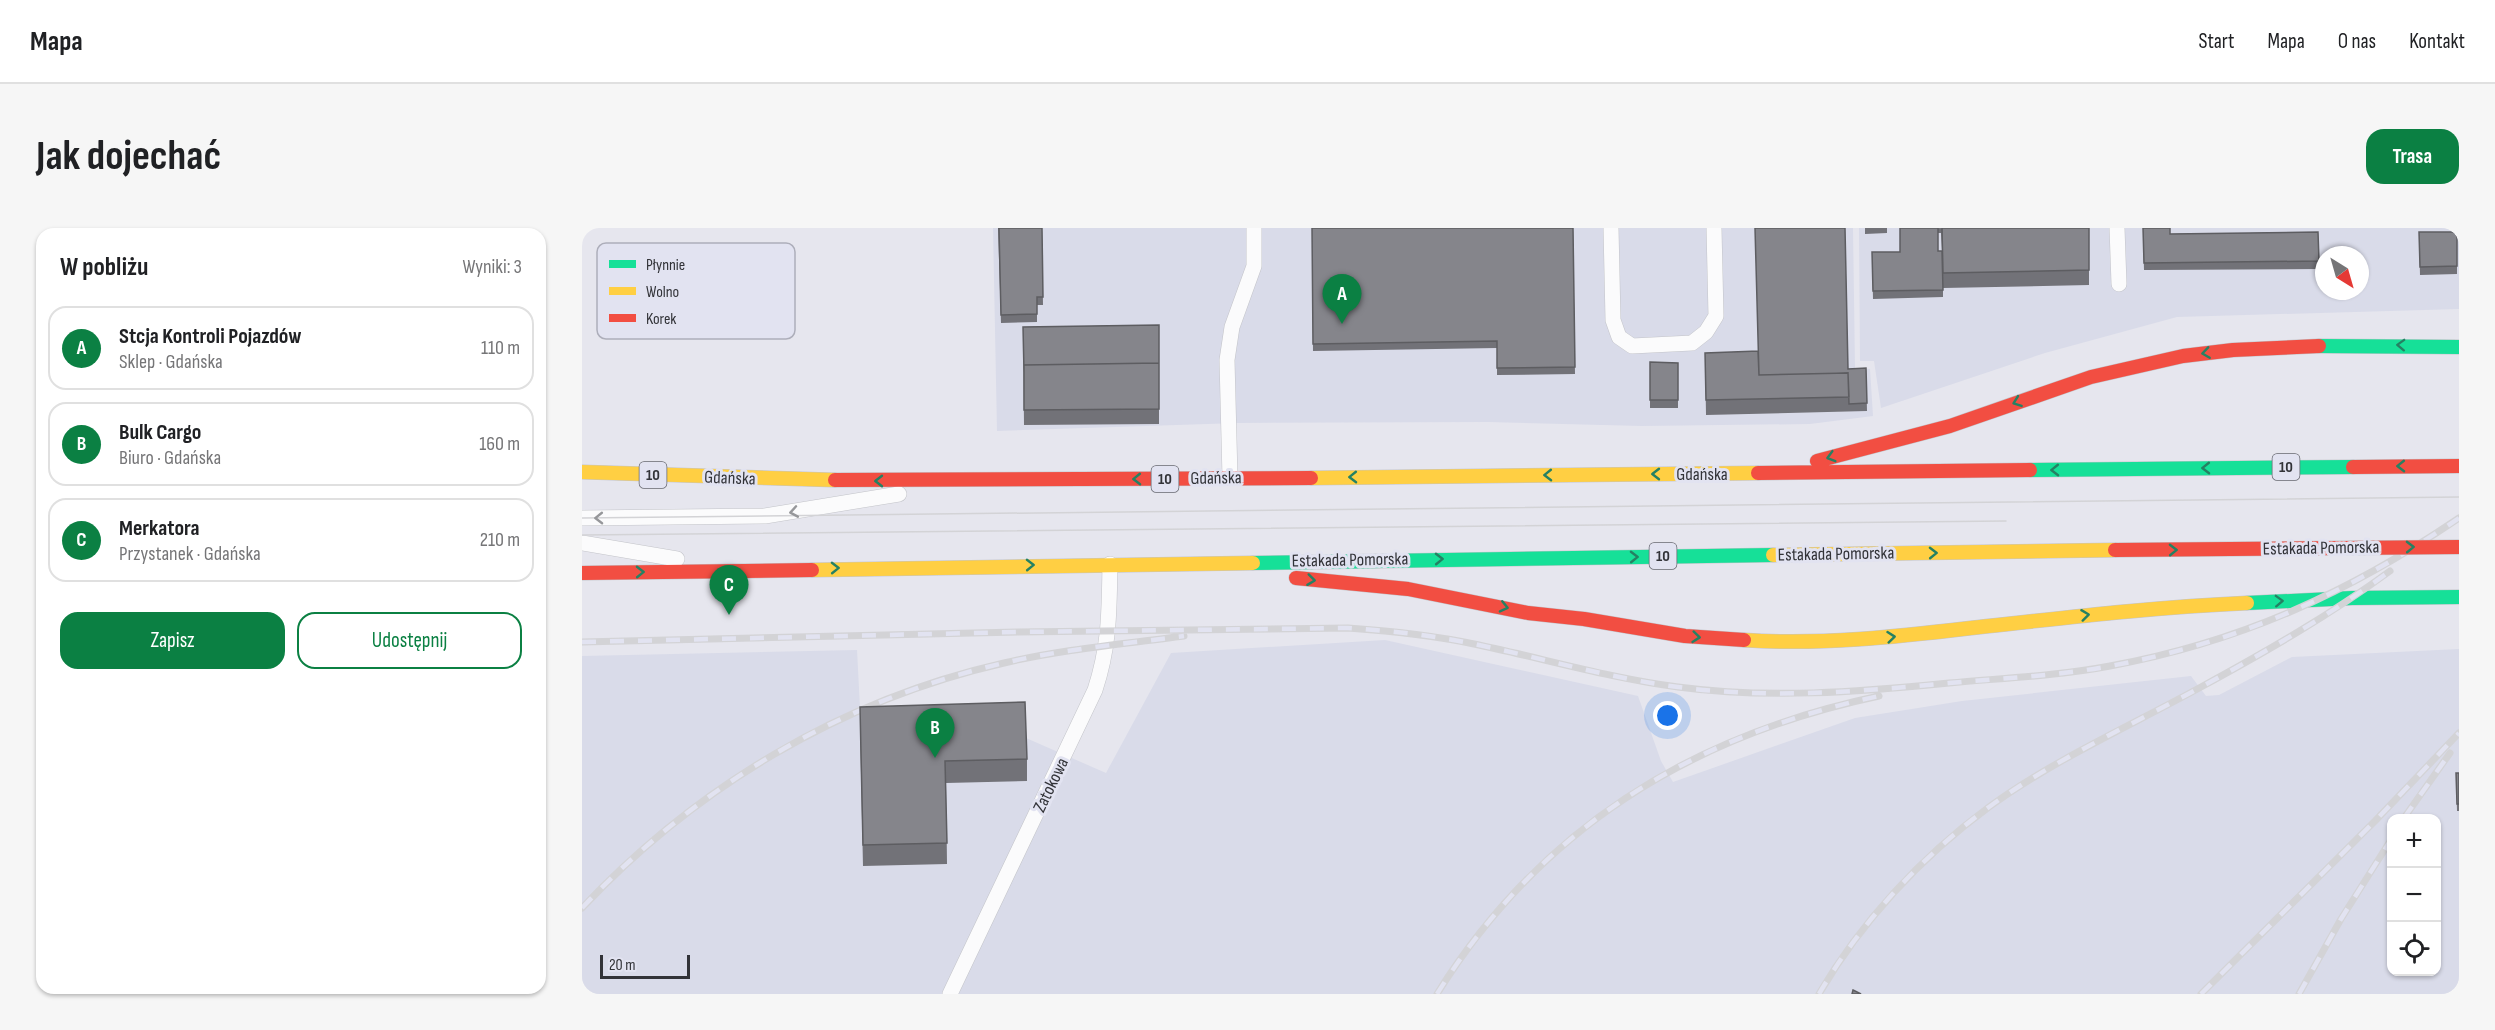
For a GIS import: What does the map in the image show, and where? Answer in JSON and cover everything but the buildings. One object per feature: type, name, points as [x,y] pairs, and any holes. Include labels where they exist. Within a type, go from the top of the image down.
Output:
[{"type":"main road","points":[[1778,474],[1830,457],[1941,429],[2091,377],[2183,356],[2298,346],[2459,347]]},
{"type":"main road","name":"10","points":[[1778,474],[2459,465]]},
{"type":"main road","name":"Gdańska","points":[[582,472],[807,480],[976,481],[1778,474]]},
{"type":"main road","name":"Estakada Pomorska","points":[[1212,562],[2459,547]]},
{"type":"main road","points":[[1212,562],[1309,580],[1418,590],[1528,613],[1584,619],[1685,636],[1774,642],[1882,638],[2177,606],[2352,598],[2459,597]]},
{"type":"main road","name":"10","points":[[582,573],[1212,562]]},
{"type":"lane","points":[[1230,478],[1227,360],[1232,327],[1254,266],[1254,228]]},
{"type":"lane","points":[[1611,228],[1613,320],[1619,336],[1632,346],[1692,343],[1706,332],[1716,316],[1714,228]]},
{"type":"lane","points":[[2117,228],[2119,284]]},
{"type":"lane","points":[[582,518],[765,516],[976,481]]},
{"type":"lane","points":[[582,543],[730,568],[757,569]]},
{"type":"lane","name":"Zatokowa","points":[[950,994],[1095,690],[1108,636],[1110,564]]},
{"type":"shaded area","points":[[993,228],[1853,228],[1855,368],[1870,369],[1873,416],[1810,424],[1642,426],[1488,422],[1238,423],[997,431]]},
{"type":"shaded area","points":[[1859,228],[2459,228],[2459,309],[2177,317],[2045,353],[1881,408],[1874,361],[1860,361]]},
{"type":"shaded area","points":[[1385,640],[1638,696],[1661,761],[1673,782],[1855,718],[1962,701],[2191,676],[2206,696],[2219,695],[2292,657],[2459,649],[2459,994],[582,994],[582,656],[857,650],[861,728],[1026,738],[1106,773],[1171,653]]},
{"type":"tram line","points":[[582,518],[2459,497]]},
{"type":"tram line","points":[[582,535],[2006,521]]},
{"type":"railway","points":[[582,642],[1018,632],[1348,628],[1458,641],[1601,673],[1712,691],[1813,693],[1881,689],[2070,672],[2158,656],[2204,643],[2293,611],[2335,591],[2418,545],[2459,518]]},
{"type":"railway","points":[[1819,994],[1854,941],[1894,892],[1940,847],[1989,807],[2066,758],[2274,646],[2321,618],[2390,571]]},
{"type":"railway","points":[[582,908],[626,864],[673,824],[723,787],[775,754],[829,725],[885,700],[944,679],[1004,663],[1071,650],[1184,636]]},
{"type":"railway","points":[[1437,994],[1478,935],[1523,883],[1572,838],[1626,798],[1683,764],[1745,736],[1810,714],[1879,696]]},
{"type":"railway","points":[[2201,994],[2375,821],[2459,733]]},
{"type":"railway","points":[[2407,814],[2450,753]]},
{"type":"railway","points":[[2299,994],[2341,919],[2387,846]]},
{"type":"traffic: fast","points":[[2319,346],[2459,347]]},
{"type":"traffic: fast","points":[[2030,470],[2353,467]]},
{"type":"traffic: fast","points":[[1253,563],[1773,555]]},
{"type":"traffic: fast","points":[[2247,603],[2352,598],[2459,597]]},
{"type":"traffic: slow","points":[[582,472],[835,480]]},
{"type":"traffic: slow","points":[[1311,478],[1758,473]]},
{"type":"traffic: slow","points":[[1773,555],[2115,550]]},
{"type":"traffic: slow","points":[[812,570],[1253,563]]},
{"type":"traffic: slow","points":[[1744,640],[1801,642],[1858,639],[2143,610],[2247,603]]},
{"type":"traffic: jam","points":[[1817,461],[1950,426],[2091,377],[2183,356],[2233,350],[2319,346]]},
{"type":"traffic: jam","points":[[2353,467],[2459,466]]},
{"type":"traffic: jam","points":[[1758,473],[2030,470]]},
{"type":"traffic: jam","points":[[835,480],[1311,478]]},
{"type":"traffic: jam","points":[[2115,550],[2459,547]]},
{"type":"traffic: jam","points":[[582,573],[812,570]]},
{"type":"traffic: jam","points":[[1296,578],[1408,589],[1528,613],[1584,619],[1685,636],[1744,640]]},
{"type":"place","name":"Stcja Kontroli Pojazdów","points":[[1342,324]]},
{"type":"place","name":"Merkatora","points":[[729,615]]},
{"type":"place","name":"Bulk Cargo","points":[[935,758]]}]
